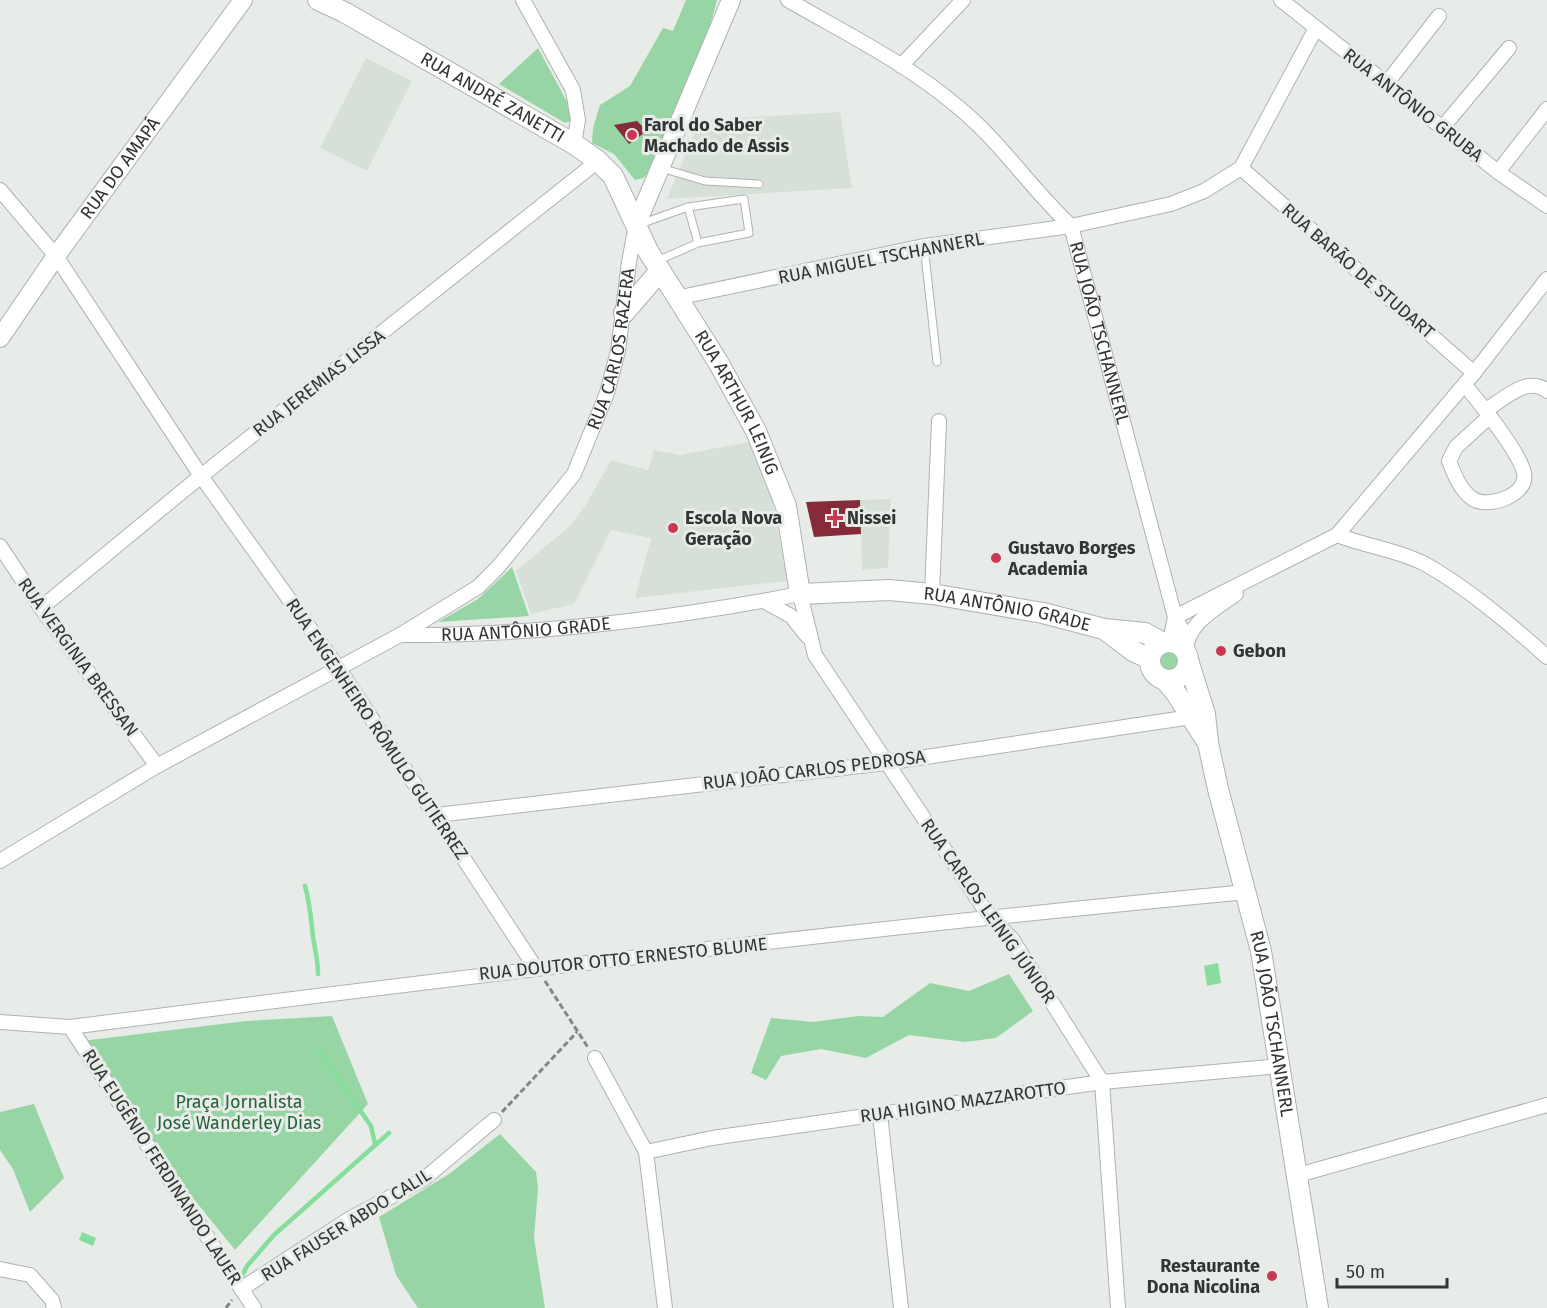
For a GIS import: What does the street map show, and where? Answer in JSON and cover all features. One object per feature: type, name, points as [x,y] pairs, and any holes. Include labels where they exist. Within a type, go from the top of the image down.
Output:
[{"type":"main road","name":"RUA ANDRÉ ZANETTI","points":[[318,0],[344,12],[574,144],[614,176],[636,225]]},
{"type":"main road","name":"RUA ARTHUR LEINIG","points":[[636,225],[676,298],[742,404],[772,468],[786,507],[800,594]]},
{"type":"main road","points":[[624,313],[658,267]]},
{"type":"main road","name":"RUA ANTÔNIO GRADE","points":[[800,594],[889,590],[932,594],[1043,613],[1104,629],[1145,633],[1179,647]]},
{"type":"main road","name":"RUA ANTÔNIO GRADE","points":[[1104,629],[1133,651],[1150,658]]},
{"type":"main road","points":[[1157,646],[1179,647],[1184,673],[1178,678],[1165,680],[1153,672],[1150,658],[1157,646]]},
{"type":"main road","name":"RUA JOÃO TSCHANNERL","points":[[1179,647],[1205,714],[1208,743],[1247,892],[1268,984],[1318,1308]]},
{"type":"main road","name":"RUA JOÃO TSCHANNERL","points":[[1165,680],[1208,743]]},
{"type":"street","name":"RUA DO AMAPÁ","points":[[0,338],[56,256],[243,0]]},
{"type":"street","points":[[523,0],[573,90],[578,120],[574,144]]},
{"type":"street","name":"RUA CARLOS RAZERA","points":[[400,635],[478,587],[533,528],[574,474],[607,393],[624,313],[629,262],[636,225],[731,0]]},
{"type":"street","name":"RUA JOÃO TSCHANNERL","points":[[788,0],[901,66],[958,107],[1023,171],[1039,194],[1071,226],[1175,617],[1179,647]]},
{"type":"street","points":[[901,66],[963,0]]},
{"type":"street","name":"RUA ANTÔNIO GRUBA","points":[[1281,0],[1498,172],[1547,206]]},
{"type":"street","points":[[1386,84],[1439,16]]},
{"type":"street","name":"RUA MIGUEL TSCHANNERL","points":[[676,298],[924,246],[1071,226],[1171,204],[1204,191],[1241,168],[1316,28]]},
{"type":"street","points":[[1442,128],[1509,48]]},
{"type":"street","points":[[1498,172],[1547,109]]},
{"type":"street","name":"RUA JEREMIAS LISSA","points":[[41,608],[201,476],[598,161]]},
{"type":"street","name":"RUA BARÃO DE STUDART","points":[[1241,168],[1474,374]]},
{"type":"street","name":"RUA ENGENHEIRO RÔMULO GUTIERREZ","points":[[0,190],[56,256],[201,476],[339,669],[536,967]]},
{"type":"street","points":[[1175,617],[1337,535],[1465,385],[1547,279]]},
{"type":"street","points":[[1465,385],[1488,413],[1524,471],[1525,482],[1517,494],[1486,502],[1474,500],[1457,482],[1449,461],[1456,447],[1488,413],[1527,385],[1537,385],[1547,391]]},
{"type":"street","points":[[932,594],[939,421]]},
{"type":"street","points":[[1337,535],[1360,544],[1388,549],[1421,563],[1497,616],[1547,657]]},
{"type":"street","name":"RUA VERGINIA BRESSAN","points":[[0,546],[41,608],[157,766]]},
{"type":"street","points":[[1179,647],[1195,626],[1272,569]]},
{"type":"street","name":"RUA ANTÔNIO GRADE","points":[[0,861],[157,766],[400,635],[468,636],[522,632],[689,613],[800,594]]},
{"type":"street","name":"RUA CARLOS LEINIG JÚNIOR","points":[[800,594],[810,640],[816,655],[989,916],[1012,939],[1102,1082],[1118,1308]]},
{"type":"street","name":"RUA CARLOS LEINIG JÚNIOR","points":[[764,601],[791,616],[810,640]]},
{"type":"street","name":"RUA JOÃO CARLOS PEDROSA","points":[[436,815],[886,763],[1191,717]]},
{"type":"street","name":"RUA DOUTOR OTTO ERNESTO BLUME","points":[[0,1022],[70,1027],[536,967],[673,954],[989,916],[1247,892]]},
{"type":"street","name":"RUA EUGÊNIO FERDINANDO LAUER","points":[[70,1027],[254,1308]]},
{"type":"street","points":[[595,1058],[646,1152],[665,1308]]},
{"type":"street","name":"RUA HIGINO MAZZAROTTO","points":[[646,1152],[712,1138],[1102,1082],[1281,1066]]},
{"type":"street","points":[[1298,1175],[1547,1105]]},
{"type":"street","points":[[880,1114],[901,1308]]},
{"type":"street","name":"RUA FAUSER ABDO CALIL","points":[[241,1289],[351,1218],[424,1179],[494,1120]]},
{"type":"street","points":[[0,1269],[30,1275],[52,1300],[54,1308]]},
{"type":"lane","points":[[661,168],[705,181],[759,184]]},
{"type":"lane","points":[[636,225],[688,207],[744,199],[749,233],[698,243],[658,267]]},
{"type":"lane","points":[[688,207],[698,243]]},
{"type":"lane","points":[[924,246],[937,362]]},
{"type":"path","points":[[536,967],[595,1058]]},
{"type":"path","points":[[494,1120],[577,1032]]},
{"type":"shaded area","points":[[366,58],[412,81],[367,171],[320,148]]},
{"type":"shaded area","points":[[840,112],[852,188],[667,199],[700,120]]},
{"type":"shaded area","name":"Escola Nova Geração","points":[[749,442],[771,492],[787,581],[635,598],[651,538],[611,530],[574,604],[531,614],[516,571],[569,527],[587,503],[611,460],[648,470],[654,450],[680,455]]},
{"type":"shaded area","points":[[891,499],[888,568],[862,570],[860,500]]},
{"type":"shaded area","points":[[1218,963],[1221,983],[1207,986],[1204,966]]},
{"type":"shaded area","points":[[82,1232],[96,1238],[93,1246],[79,1240]]},
{"type":"green space","points":[[686,0],[717,0],[710,26],[649,172],[643,178],[635,180],[614,154],[592,143],[593,128],[600,105],[630,86],[663,28],[673,31]]},
{"type":"green space","points":[[538,48],[572,111],[571,121],[565,123],[499,84]]},
{"type":"green space","points":[[512,567],[529,616],[438,622],[478,599]]},
{"type":"green space","points":[[1169,652],[1177,657],[1178,661],[1173,669],[1169,670],[1161,665],[1160,661],[1165,653]]},
{"type":"green space","points":[[1009,974],[1033,1011],[996,1038],[965,1042],[909,1035],[866,1058],[821,1049],[781,1056],[766,1080],[751,1073],[771,1018],[813,1022],[858,1016],[883,1017],[930,983],[969,991]]},
{"type":"green space","name":"Praça Jornalista José Wanderley Dias","points":[[332,1016],[368,1104],[235,1250],[155,1151],[82,1041],[246,1021]]},
{"type":"green space","points":[[34,1104],[64,1178],[30,1212],[13,1169],[0,1150],[0,1112]]},
{"type":"green space","points":[[500,1134],[536,1172],[538,1188],[534,1238],[545,1308],[418,1308],[396,1275],[379,1217],[449,1174]]},
{"type":"building","name":"Farol do Saber Machado de Assis","points":[[637,121],[647,131],[629,144],[614,125]]},
{"type":"building","name":"Nissei","points":[[860,500],[861,534],[814,537],[806,502]]},
{"type":"waterway","points":[[305,886],[318,974]]},
{"type":"waterway","points":[[318,1049],[371,1126],[375,1144]]},
{"type":"waterway","points":[[240,1280],[247,1266],[274,1235],[389,1133]]},
{"type":"place","name":"Farol do Saber Machado de Assis","points":[[632,135]]},
{"type":"place","name":"Nissei","points":[[835,518]]},
{"type":"place","name":"Escola Nova Geração","points":[[673,528]]},
{"type":"place","name":"Gustavo Borges Academia","points":[[996,558]]},
{"type":"place","name":"Gebon","points":[[1221,651]]},
{"type":"place","name":"Restaurante Dona Nicolina","points":[[1272,1276]]}]
